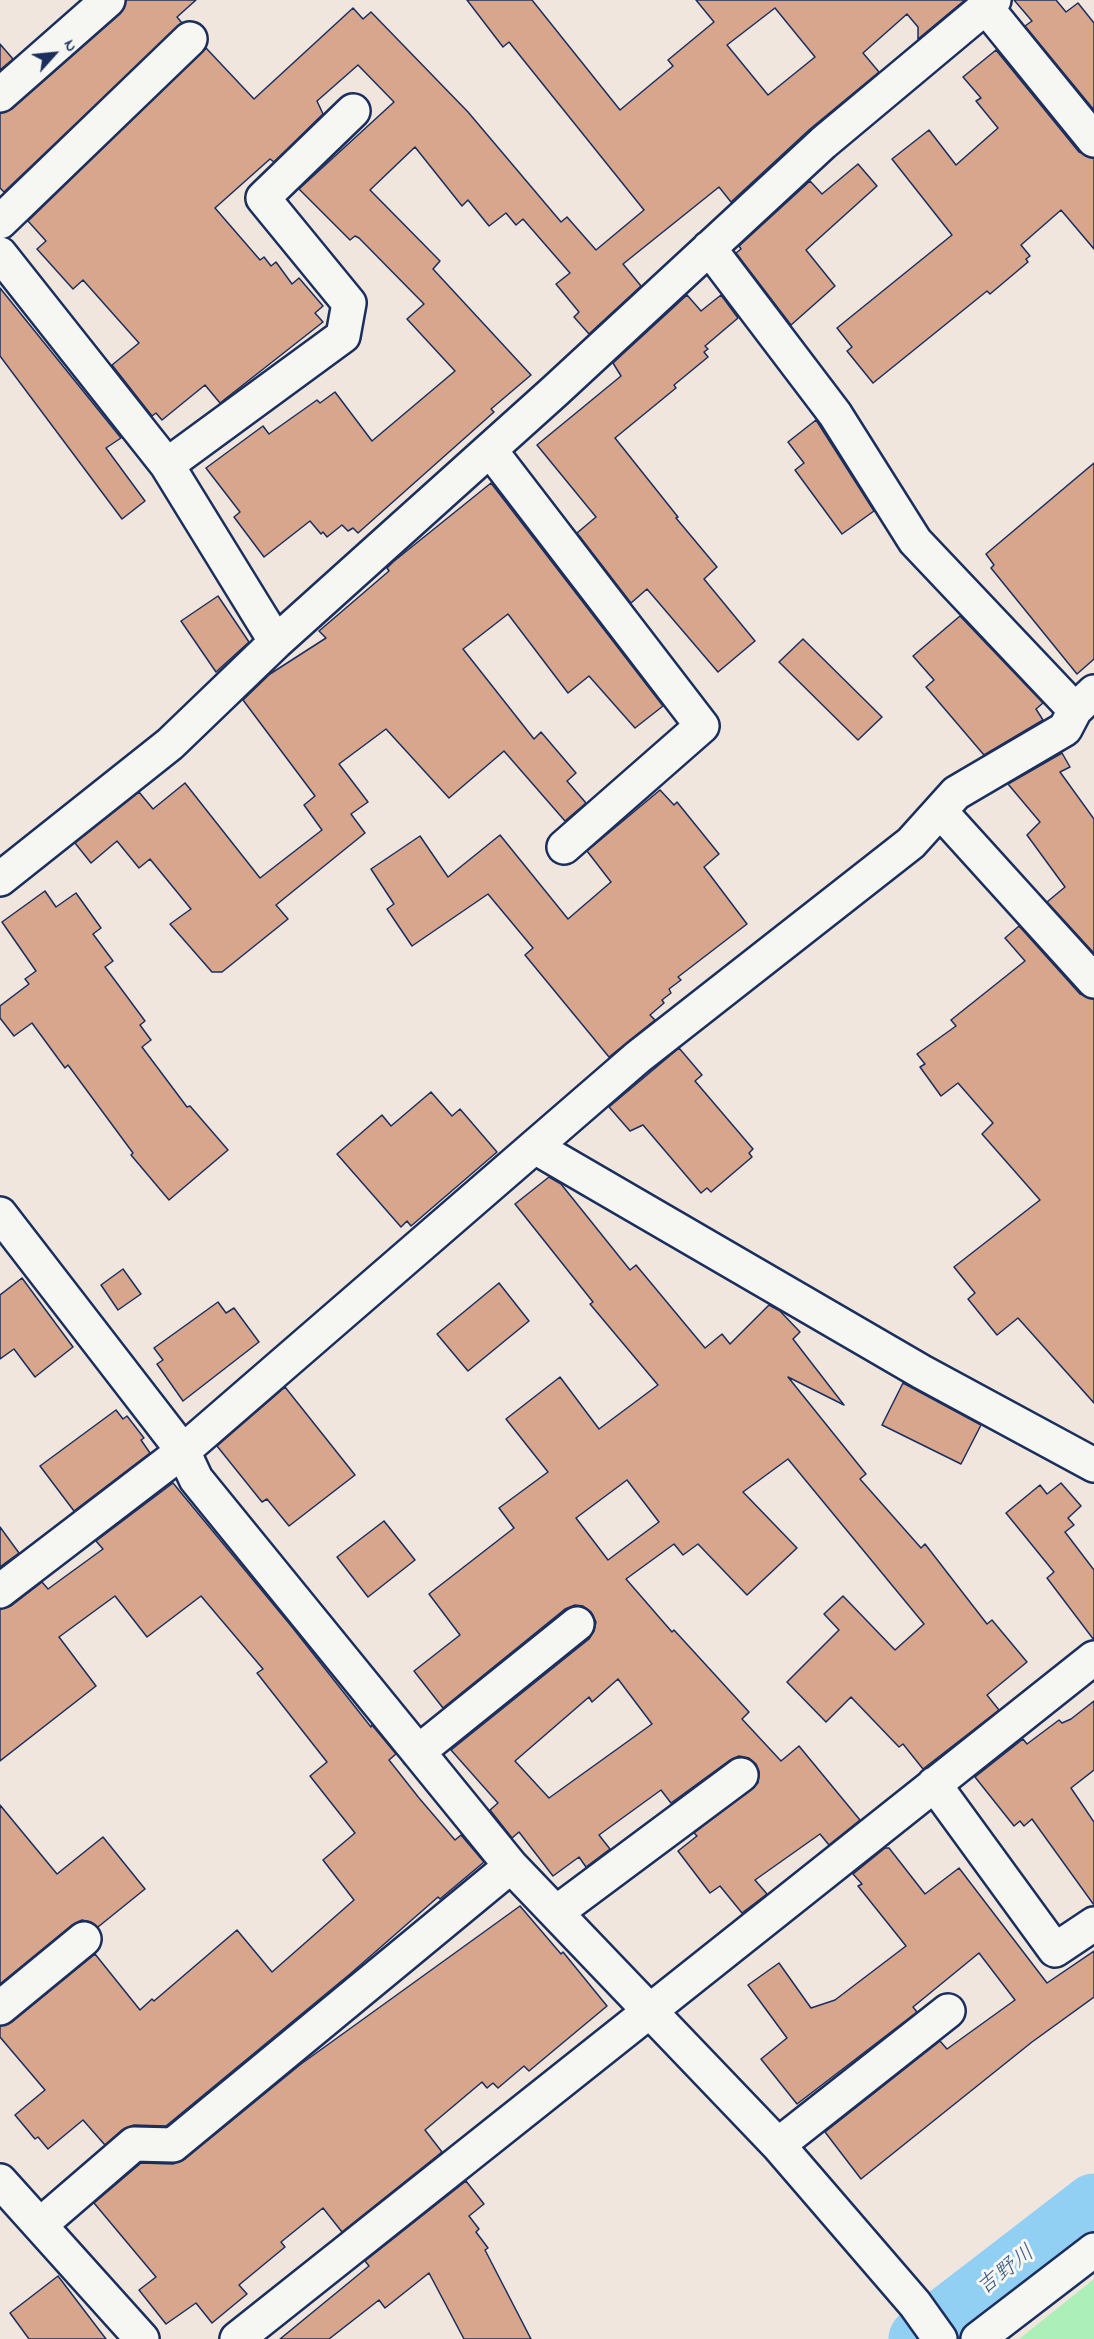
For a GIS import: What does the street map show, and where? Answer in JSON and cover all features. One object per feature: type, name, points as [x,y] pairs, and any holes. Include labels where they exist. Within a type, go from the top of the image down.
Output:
[{"type":"street","points":[[0,95],[108,0]]},
{"type":"street","points":[[0,879],[170,744],[276,642],[490,450],[823,143],[989,3],[1094,140]]},
{"type":"street","points":[[0,222],[190,39]]},
{"type":"street","points":[[167,465],[343,336],[349,303],[263,198],[353,111]]},
{"type":"street","points":[[0,1591],[183,1451],[638,1057],[911,843],[956,793],[1065,729],[1084,701],[915,541],[835,414],[710,248]]},
{"type":"street","points":[[0,254],[167,465],[276,642]]},
{"type":"street","points":[[490,450],[702,726],[564,847]]},
{"type":"street","points":[[940,811],[1094,981]]},
{"type":"street","points":[[535,1147],[922,1372],[1094,1466]]},
{"type":"street","points":[[0,1214],[183,1451],[196,1479],[511,1866],[557,1912],[648,2012],[778,2145],[915,2304],[940,2339]]},
{"type":"street","points":[[418,1752],[577,1624]]},
{"type":"street","points":[[237,2339],[1094,1658]]},
{"type":"street","points":[[557,1912],[741,1774]]},
{"type":"street","points":[[934,1784],[1055,1950],[1094,1924]]},
{"type":"street","points":[[40,2225],[134,2145],[173,2145],[511,1866]]},
{"type":"street","points":[[0,2008],[84,1939]]},
{"type":"street","points":[[778,2145],[948,2011]]},
{"type":"street","points":[[0,2181],[142,2339]]},
{"type":"street","points":[[978,2339],[1094,2250]]},
{"type":"green space","points":[[1094,2279],[1094,2339],[1019,2339]]},
{"type":"building","points":[[126,0],[196,0],[177,17],[182,23],[4,192],[0,188],[0,113],[12,109],[120,14]]},
{"type":"building","points":[[467,0],[532,0],[620,110],[673,66],[668,60],[714,22],[696,0],[965,0],[918,39],[918,27],[907,14],[863,53],[879,72],[810,129],[731,202],[719,187],[623,264],[641,286],[589,334],[574,317],[579,312],[556,284],[570,273],[523,219],[516,225],[506,213],[489,226],[468,200],[462,206],[415,147],[370,190],[440,261],[433,269],[531,375],[491,409],[494,412],[358,533],[353,528],[348,531],[342,525],[327,537],[323,532],[321,534],[310,521],[264,557],[234,517],[240,512],[206,468],[263,426],[269,434],[317,400],[320,403],[335,392],[372,441],[455,371],[407,319],[424,304],[359,238],[355,236],[350,240],[299,189],[394,102],[358,65],[317,101],[323,114],[274,162],[270,159],[215,208],[260,260],[264,257],[271,266],[276,262],[292,284],[299,278],[323,306],[315,313],[323,322],[220,403],[205,385],[162,420],[156,413],[152,416],[112,365],[139,343],[83,280],[73,289],[37,249],[46,241],[28,221],[206,48],[254,99],[353,8],[363,19],[371,12],[468,112],[561,222],[567,217],[596,250],[644,210],[509,42],[503,47]],"holes":[[[775,8],[815,57],[768,95],[727,45]]]},
{"type":"building","points":[[1014,0],[1056,0],[1066,12],[1078,3],[1094,23],[1094,110],[1025,26],[1032,21]]},
{"type":"building","points":[[0,44],[13,59],[0,70]]},
{"type":"building","points":[[996,50],[1079,152],[1094,158],[1094,249],[1061,210],[1021,245],[1030,256],[1026,259],[1028,262],[990,294],[987,291],[873,383],[847,351],[852,347],[837,328],[952,235],[892,159],[929,130],[956,165],[998,128],[976,101],[981,98],[963,77]]},
{"type":"building","points":[[858,164],[877,186],[806,250],[835,286],[791,325],[736,253],[741,249],[739,246],[810,181],[822,194]]},
{"type":"building","points":[[0,288],[121,438],[106,448],[145,501],[122,519],[0,356]]},
{"type":"building","points":[[687,295],[701,311],[721,295],[738,318],[705,346],[708,349],[704,352],[708,357],[674,385],[676,388],[615,438],[717,567],[704,579],[755,641],[718,672],[647,589],[631,603],[577,533],[596,517],[537,445],[621,376],[613,363]]},
{"type":"building","points":[[816,420],[874,511],[842,534],[795,470],[804,463],[788,442]]},
{"type":"building","points":[[1094,463],[1094,659],[1077,674],[991,568],[994,565],[986,554]]},
{"type":"building","points":[[491,483],[663,706],[635,728],[589,676],[568,693],[508,614],[463,649],[534,739],[541,732],[576,773],[567,781],[586,803],[565,821],[504,751],[449,798],[386,729],[339,764],[368,802],[351,814],[365,833],[276,905],[288,919],[222,972],[212,972],[170,924],[191,909],[150,859],[139,868],[117,841],[91,863],[75,843],[139,792],[153,809],[185,783],[260,878],[322,830],[304,805],[315,796],[243,700],[270,674],[326,638],[319,631],[389,571],[387,568],[393,562]]},
{"type":"building","points":[[218,596],[249,642],[216,672],[181,621]]},
{"type":"building","points":[[960,616],[1043,703],[1036,709],[1043,720],[984,755],[926,687],[934,680],[913,656]]},
{"type":"building","points":[[803,639],[882,717],[858,740],[779,662]]},
{"type":"building","points":[[1062,753],[1070,767],[1060,772],[1094,819],[1094,953],[1047,902],[1065,887],[1027,835],[1040,822],[1008,784]]},
{"type":"building","points":[[660,790],[674,805],[677,802],[719,854],[704,867],[747,924],[678,977],[681,980],[669,989],[671,993],[662,1000],[664,1003],[650,1015],[655,1020],[609,1057],[525,955],[533,948],[488,894],[412,946],[387,909],[394,904],[371,869],[420,836],[448,877],[500,835],[568,919],[611,882],[587,851]]},
{"type":"building","points":[[45,891],[56,907],[76,893],[101,928],[93,934],[113,961],[105,967],[145,1021],[140,1025],[151,1040],[142,1047],[187,1107],[190,1106],[228,1150],[169,1200],[131,1155],[133,1153],[68,1065],[65,1068],[32,1023],[14,1036],[0,1018],[0,1006],[29,984],[25,979],[36,971],[2,922]]},
{"type":"building","points":[[1019,926],[1080,994],[1094,999],[1094,1403],[1018,1318],[997,1335],[968,1299],[975,1293],[954,1267],[1040,1200],[982,1134],[993,1123],[958,1083],[941,1096],[920,1067],[925,1064],[917,1054],[956,1026],[951,1020],[1025,961],[1005,938]]},
{"type":"building","points":[[679,1048],[702,1075],[695,1081],[753,1149],[749,1153],[752,1157],[711,1192],[707,1188],[701,1193],[643,1125],[630,1131],[609,1107]]},
{"type":"building","points":[[431,1092],[452,1116],[460,1109],[497,1152],[411,1226],[407,1221],[401,1227],[337,1154],[382,1115],[391,1126]]},
{"type":"building","points":[[549,1177],[561,1184],[630,1270],[636,1265],[705,1348],[722,1334],[730,1344],[769,1305],[780,1311],[800,1332],[793,1339],[844,1405],[788,1377],[866,1474],[860,1479],[921,1548],[925,1544],[987,1624],[992,1620],[1027,1662],[987,1695],[999,1710],[923,1769],[903,1744],[899,1747],[851,1697],[826,1722],[787,1682],[839,1630],[824,1614],[843,1596],[895,1650],[924,1624],[788,1459],[743,1492],[797,1548],[747,1595],[698,1544],[683,1555],[674,1544],[626,1579],[672,1632],[674,1630],[749,1712],[742,1719],[781,1761],[799,1746],[860,1820],[829,1845],[820,1834],[755,1880],[767,1894],[742,1913],[720,1886],[710,1893],[678,1851],[697,1836],[694,1833],[758,1783],[759,1772],[756,1764],[749,1758],[739,1756],[730,1760],[671,1803],[661,1790],[599,1835],[610,1849],[586,1867],[579,1857],[553,1876],[519,1832],[512,1838],[490,1810],[498,1803],[451,1750],[589,1639],[596,1622],[591,1612],[583,1606],[575,1605],[565,1609],[443,1708],[414,1671],[460,1635],[429,1594],[514,1528],[499,1508],[548,1472],[506,1419],[560,1377],[599,1429],[658,1385],[590,1304],[593,1302],[515,1204]],"holes":[[[627,1480],[659,1522],[608,1560],[576,1518]],[[618,1679],[652,1724],[549,1798],[515,1761],[589,1697],[592,1702]]]},
{"type":"building","points":[[123,1269],[141,1294],[118,1310],[101,1285]]},
{"type":"building","points":[[22,1278],[73,1347],[35,1377],[14,1349],[0,1359],[0,1295]]},
{"type":"building","points":[[499,1283],[529,1321],[468,1371],[437,1334]]},
{"type":"building","points":[[218,1302],[226,1313],[234,1308],[259,1342],[183,1401],[157,1364],[163,1360],[154,1348]]},
{"type":"building","points":[[903,1383],[981,1425],[961,1464],[882,1425]]},
{"type":"building","points":[[285,1387],[355,1475],[289,1526],[267,1499],[262,1502],[217,1446]]},
{"type":"building","points":[[116,1410],[123,1419],[127,1416],[144,1438],[141,1440],[150,1453],[74,1511],[40,1466]]},
{"type":"building","points":[[173,1483],[371,1727],[372,1725],[396,1754],[389,1760],[419,1798],[455,1840],[461,1835],[484,1862],[440,1899],[438,1897],[350,1974],[166,2126],[134,2125],[122,2130],[105,2145],[83,2120],[48,2149],[38,2137],[35,2139],[15,2115],[45,2090],[0,2037],[0,2026],[12,2022],[95,1954],[140,2010],[152,1999],[154,2001],[237,1930],[272,1972],[354,1900],[323,1860],[355,1833],[310,1776],[327,1762],[257,1673],[263,1669],[201,1596],[147,1637],[115,1596],[59,1637],[96,1686],[0,1761],[0,1609],[11,1606],[42,1582],[48,1589],[103,1549],[96,1541]]},
{"type":"building","points":[[1061,1483],[1081,1506],[1068,1518],[1074,1525],[1065,1532],[1094,1570],[1094,1640],[1047,1578],[1054,1572],[1006,1513],[1040,1485],[1047,1494]]},
{"type":"building","points":[[384,1521],[415,1560],[368,1597],[337,1557]]},
{"type":"building","points":[[0,1527],[19,1553],[0,1567]]},
{"type":"building","points":[[1094,1701],[1094,1770],[1071,1788],[1094,1822],[1094,1905],[1032,1819],[1024,1826],[1020,1821],[1014,1826],[975,1777],[1023,1739],[1027,1744],[1059,1720],[1062,1723],[1071,1719]]},
{"type":"building","points":[[0,1805],[57,1874],[103,1837],[145,1889],[98,1927],[82,1920],[72,1925],[0,1984]]},
{"type":"building","points":[[885,1848],[889,1848],[925,1894],[959,1868],[1047,1983],[1094,1951],[1094,1997],[1032,2042],[861,2179],[825,2132],[940,2041],[947,2049],[1015,2000],[979,1953],[913,2007],[917,2012],[797,2104],[761,2059],[787,2038],[748,1985],[779,1963],[811,2008],[835,2000],[906,1946],[858,1886],[862,1884],[853,1874]]},
{"type":"building","points":[[520,1906],[561,1954],[563,1952],[607,2006],[529,2071],[524,2066],[498,2088],[493,2083],[487,2088],[482,2082],[425,2130],[442,2152],[342,2232],[323,2208],[281,2242],[285,2247],[239,2285],[247,2294],[212,2323],[196,2303],[166,2324],[139,2290],[156,2277],[94,2203],[141,2163],[173,2164],[185,2159],[301,2064]]},
{"type":"building","points":[[466,2181],[484,2204],[469,2216],[479,2229],[476,2232],[488,2248],[485,2250],[531,2339],[464,2339],[429,2273],[385,2308],[379,2300],[329,2339],[280,2339],[369,2266],[365,2261]]},
{"type":"building","points":[[58,2276],[106,2339],[29,2339],[10,2313]]},
{"type":"waterway","name":"吉野川","points":[[920,2339],[1094,2205]]}]
